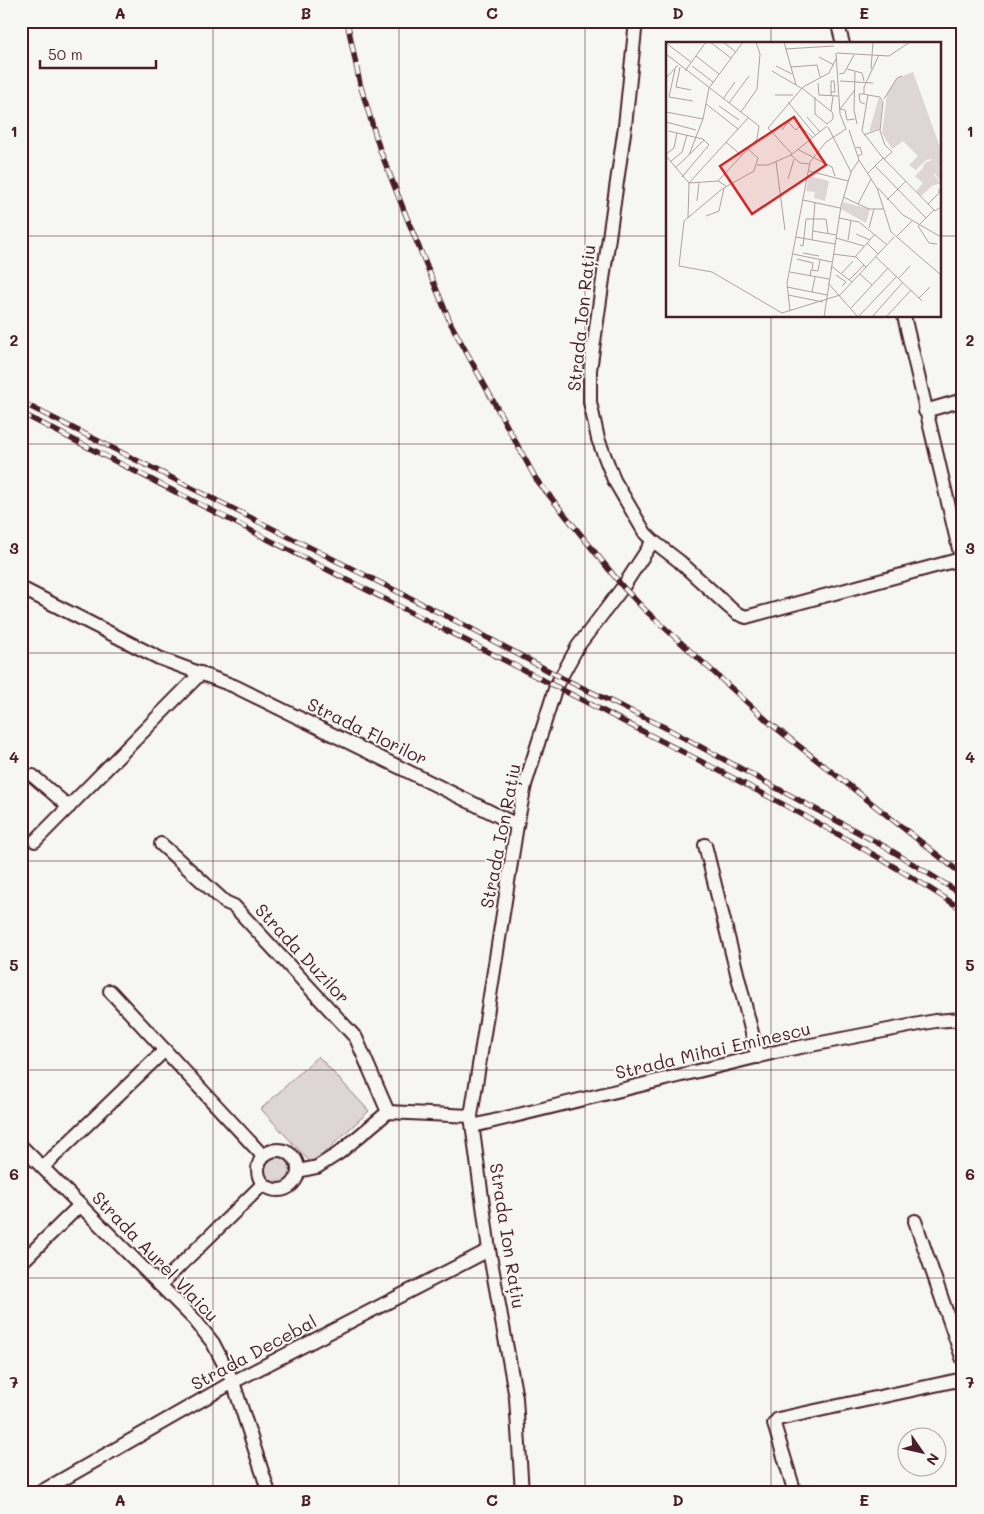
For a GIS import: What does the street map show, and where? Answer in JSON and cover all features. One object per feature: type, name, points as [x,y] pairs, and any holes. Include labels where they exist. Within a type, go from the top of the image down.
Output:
[{"type":"street","name":"Strada Ion Rațiu","points":[[522,1493],[516,1398],[489,1250],[472,1121],[517,825],[525,785],[556,686],[578,646],[626,582],[653,541],[645,533],[614,480],[598,439],[590,402],[590,370],[625,126],[636,21]]},
{"type":"street","points":[[838,21],[842,42]]},
{"type":"street","points":[[653,541],[680,561],[736,612],[746,617],[962,562],[904,318]]},
{"type":"street","points":[[925,411],[963,400]]},
{"type":"street","name":"Strada Florilor","points":[[21,588],[159,658],[234,686],[517,825]]},
{"type":"street","points":[[35,841],[200,673]]},
{"type":"street","points":[[33,776],[69,807]]},
{"type":"street","name":"Strada Duzilor","points":[[161,844],[225,902],[234,906],[356,1038],[388,1112]]},
{"type":"street","points":[[705,845],[758,1057]]},
{"type":"street","points":[[110,991],[263,1156]]},
{"type":"street","name":"Strada Mihai Eminescu","points":[[388,1112],[472,1121],[758,1057],[936,1021],[963,1019]]},
{"type":"street","points":[[43,1167],[165,1050]]},
{"type":"street","points":[[298,1171],[317,1167],[339,1153],[388,1112]]},
{"type":"street","name":"Strada Aurel Vlaicu","points":[[21,1146],[194,1319],[213,1343],[233,1382],[269,1493]]},
{"type":"street","points":[[274,1150],[286,1151],[295,1159],[298,1171],[294,1182],[284,1189],[273,1189],[264,1184],[258,1172],[259,1163],[263,1156],[274,1150]]},
{"type":"street","points":[[160,1285],[264,1184]]},
{"type":"street","points":[[21,1263],[81,1204]]},
{"type":"street","points":[[915,1221],[963,1360]]},
{"type":"street","name":"Strada Decebal","points":[[39,1493],[233,1382],[489,1250]]},
{"type":"street","points":[[795,1493],[774,1424],[778,1419],[963,1379]]},
{"type":"green space","points":[[318,1056],[369,1111],[312,1164],[261,1109]]},
{"type":"green space","points":[[277,1154],[288,1158],[292,1169],[288,1180],[277,1184],[266,1180],[262,1169],[266,1158]]},
{"type":"railway","points":[[347,21],[360,84],[380,150],[413,233],[451,324],[536,479],[623,587],[645,610],[771,724],[963,875]]},
{"type":"railway","points":[[21,402],[466,626],[562,678],[664,727],[889,849],[963,895]]},
{"type":"railway","points":[[21,413],[778,802],[872,854],[963,910]]}]
